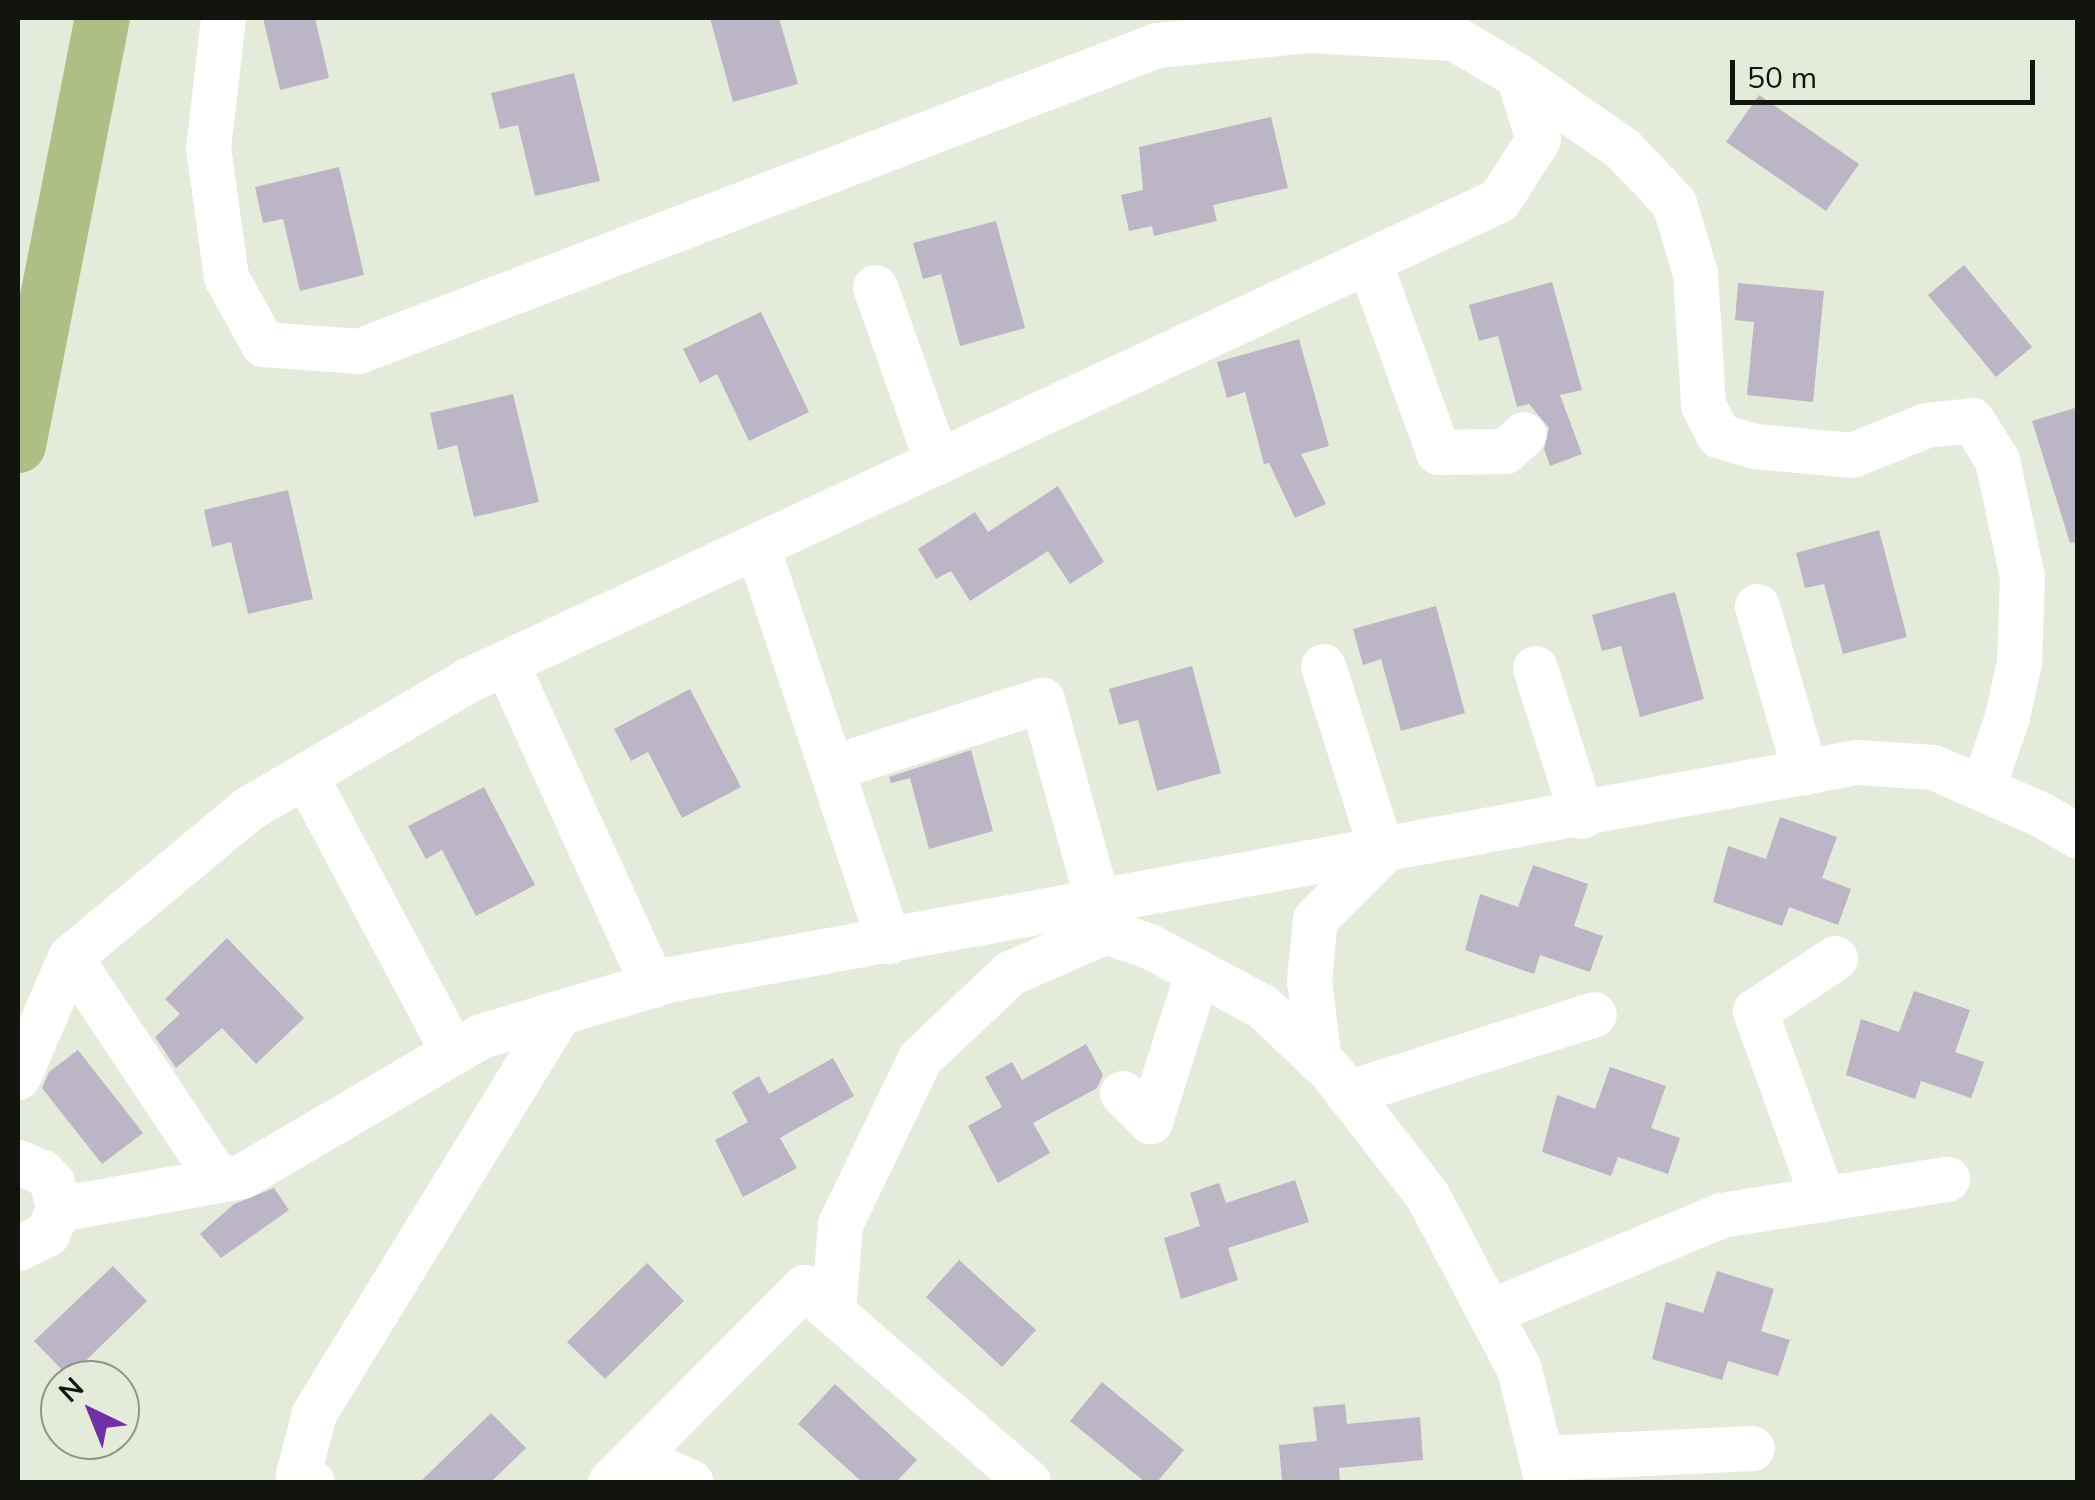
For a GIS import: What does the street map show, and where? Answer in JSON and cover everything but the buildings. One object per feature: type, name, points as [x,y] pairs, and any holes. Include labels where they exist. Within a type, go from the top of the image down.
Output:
[{"type":"main road","points":[[18,445],[102,18]]},
{"type":"street","points":[[224,18],[208,148],[226,277],[263,344],[358,350],[1156,45],[1308,30],[1456,28],[1623,148],[1674,203],[1695,273],[1703,404],[1718,435],[1754,446],[1852,456],[1926,425],[1972,420],[1997,460],[2022,576],[2019,662],[2007,717],[1982,789]]},
{"type":"street","points":[[18,1077],[26,1048],[70,957],[249,808],[506,663],[1499,200],[1538,139],[1518,76]]},
{"type":"street","points":[[1369,261],[1438,452],[1506,451],[1524,434]]},
{"type":"street","points":[[875,287],[937,462]]},
{"type":"street","points":[[757,546],[889,942]]},
{"type":"street","points":[[1757,606],[1805,772]]},
{"type":"street","points":[[506,663],[653,985]]},
{"type":"street","points":[[1323,666],[1382,852]]},
{"type":"street","points":[[1535,668],[1582,816]]},
{"type":"street","points":[[831,768],[1042,700],[1102,917],[1262,1006],[1333,1077],[1426,1195],[1519,1370],[1544,1470],[1752,1448]]},
{"type":"street","points":[[58,1209],[242,1176],[482,1036],[653,985],[1051,913],[1102,917],[1382,852],[1857,762],[1933,767],[2078,836]]},
{"type":"street","points":[[305,775],[453,1052]]},
{"type":"street","points":[[1333,1077],[1310,981],[1315,919],[1382,852]]},
{"type":"street","points":[[832,1312],[840,1224],[920,1058],[1010,973],[1102,917]]},
{"type":"street","points":[[70,957],[219,1180]]},
{"type":"street","points":[[1823,1198],[1755,1011],[1835,958]]},
{"type":"street","points":[[1122,1093],[1150,1120],[1198,972]]},
{"type":"street","points":[[312,1482],[298,1474],[314,1412],[559,1012]]},
{"type":"street","points":[[1333,1077],[1594,1014]]},
{"type":"street","points":[[18,1162],[42,1172],[52,1182],[58,1209],[48,1234],[18,1248]]},
{"type":"street","points":[[1488,1312],[1721,1215],[1947,1179]]},
{"type":"street","points":[[622,1470],[804,1287],[1028,1482]]},
{"type":"street","points":[[622,1470],[692,1482]]}]
